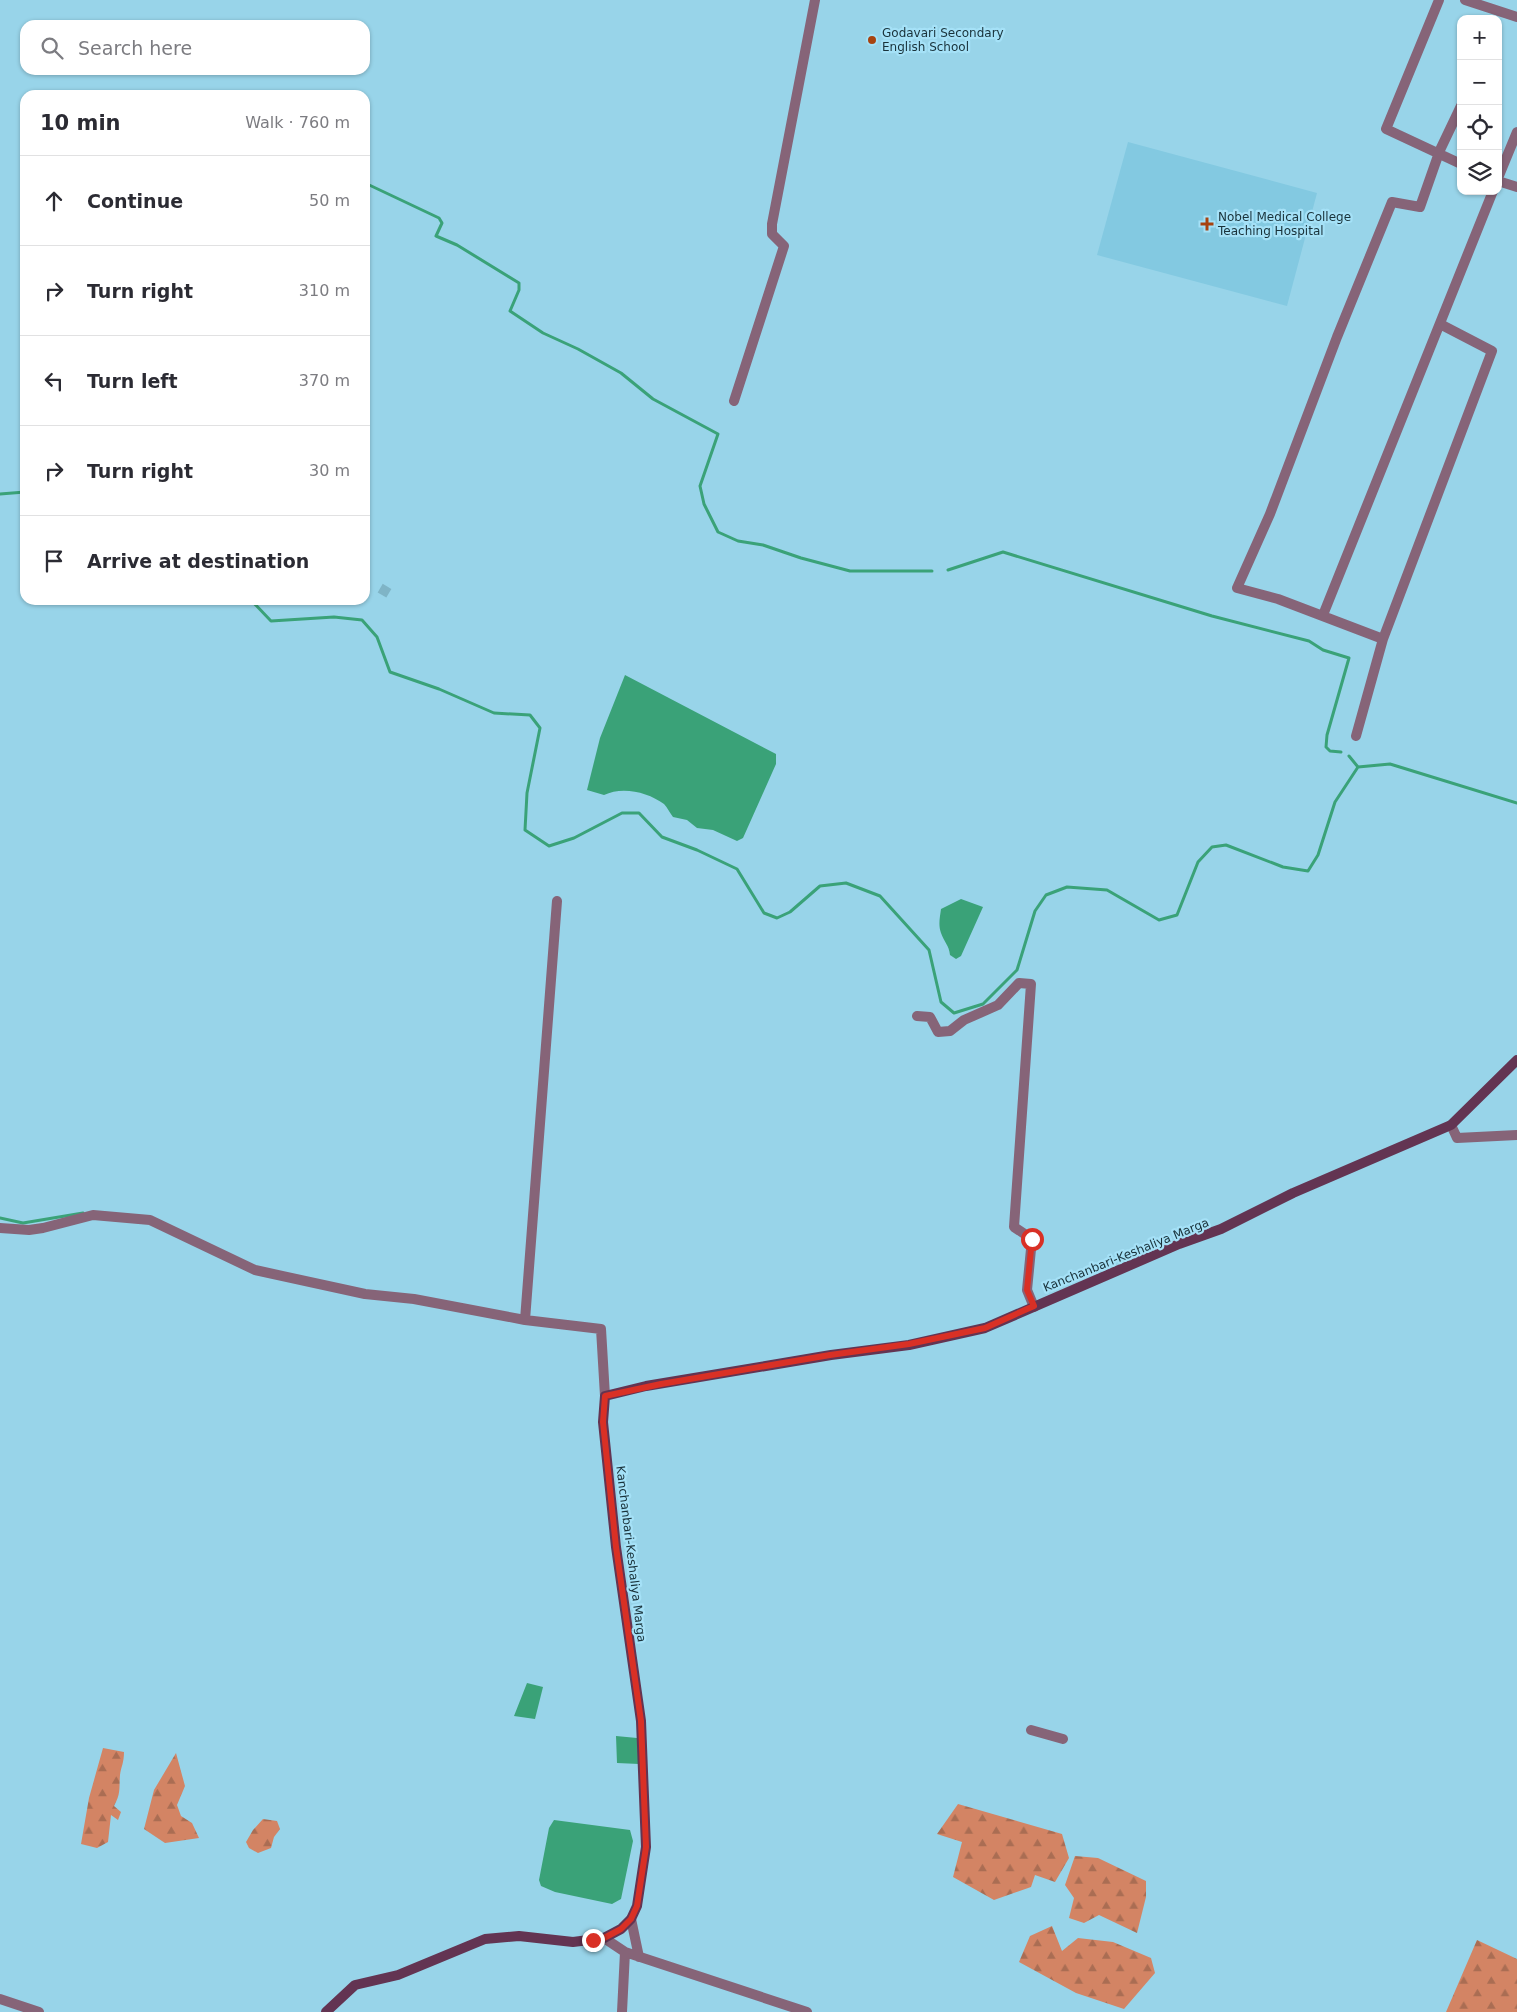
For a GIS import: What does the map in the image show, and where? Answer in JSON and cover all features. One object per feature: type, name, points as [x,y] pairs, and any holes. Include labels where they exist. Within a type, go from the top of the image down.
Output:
[{"type":"street","points":[[734,401],[784,246],[772,234],[772,224],[815,0]]},
{"type":"street","points":[[1439,0],[1386,129],[1457,162]]},
{"type":"street","points":[[1464,0],[1498,15]]},
{"type":"street","points":[[1502,15],[1517,17]]},
{"type":"street","points":[[1383,639],[1278,599],[1237,588],[1270,514],[1337,337],[1392,202],[1420,207],[1439,153],[1457,115]]},
{"type":"street","points":[[1502,170],[1517,132]]},
{"type":"street","points":[[1502,181],[1517,186]]},
{"type":"street","points":[[1323,615],[1491,195]]},
{"type":"street","points":[[1356,736],[1383,639],[1492,351],[1440,324]]},
{"type":"street","points":[[526,1320],[557,901]]},
{"type":"street","points":[[918,1016],[930,1017],[938,1032],[950,1031],[964,1020],[998,1004],[1018,984],[1032,984],[1014,1227],[1032,1239],[1027,1290],[1034,1306]]},
{"type":"street","name":"Kanchanbari-Keshaliya Marga","points":[[631,1919],[637,1906],[646,1847],[641,1721],[616,1547],[603,1422],[605,1396],[646,1386],[821,1356],[909,1344],[985,1328],[1179,1244],[1221,1229],[1293,1194],[1451,1125],[1517,1060]]},
{"type":"street","points":[[1451,1125],[1457,1138],[1517,1135]]},
{"type":"street","points":[[0,1228],[29,1230],[93,1215],[150,1220],[255,1270],[340,1289],[526,1320],[601,1329],[605,1396]]},
{"type":"street","points":[[1031,1730],[1063,1739]]},
{"type":"street","points":[[326,2012],[355,1985],[398,1975],[485,1939],[519,1936],[574,1942],[604,1938],[621,1929],[631,1919]]},
{"type":"street","points":[[631,1919],[639,1956]]},
{"type":"street","points":[[604,1938],[625,1952],[807,2012]]},
{"type":"street","points":[[622,2012],[625,1952]]},
{"type":"street","points":[[0,1999],[39,2012]]},
{"type":"shaded area","name":"Nobel Medical College Teaching Hospital","points":[[1128,142],[1317,193],[1287,306],[1097,255]]},
{"type":"shaded area","points":[[625,675],[776,754],[776,764],[743,838],[737,841],[713,830],[697,828],[687,820],[673,817],[664,804],[650,796],[627,791],[611,792],[604,795],[587,790],[600,738]]},
{"type":"shaded area","points":[[961,899],[983,907],[961,956],[956,959],[950,955],[941,933],[941,909]]},
{"type":"shaded area","points":[[527,1683],[543,1687],[535,1719],[514,1716]]},
{"type":"shaded area","points":[[616,1736],[637,1738],[639,1764],[617,1763]]},
{"type":"shaded area","points":[[554,1820],[630,1830],[633,1841],[621,1899],[612,1904],[555,1892],[541,1886],[539,1880],[549,1828]]},
{"type":"green space","points":[[103,1748],[124,1752],[119,1794],[114,1806],[121,1812],[118,1820],[111,1815],[108,1842],[97,1848],[81,1844],[89,1798]]},
{"type":"green space","points":[[176,1753],[185,1786],[177,1805],[181,1816],[192,1823],[199,1838],[165,1843],[144,1829],[154,1790]]},
{"type":"green space","points":[[958,1804],[1062,1834],[1069,1858],[1055,1882],[1035,1875],[1031,1887],[994,1900],[953,1877],[962,1842],[937,1834]]},
{"type":"green space","points":[[263,1819],[277,1821],[280,1829],[274,1837],[271,1848],[258,1853],[249,1848],[246,1842],[253,1830]]},
{"type":"green space","points":[[1075,1856],[1098,1858],[1146,1881],[1146,1897],[1137,1933],[1099,1915],[1084,1923],[1069,1918],[1074,1898],[1065,1885]]},
{"type":"green space","points":[[1052,1926],[1062,1951],[1078,1938],[1113,1942],[1151,1958],[1155,1973],[1124,2009],[1076,1993],[1019,1962],[1030,1936]]},
{"type":"green space","points":[[1477,1940],[1517,1959],[1517,2012],[1446,2012]]},
{"type":"waterway","points":[[370,185],[439,218],[442,223],[436,236],[457,245],[519,283],[519,290],[510,311],[543,333],[578,349],[621,373],[653,399],[718,434],[700,486],[704,504],[718,532],[738,541],[763,545],[801,558],[850,571],[932,571]]},
{"type":"waterway","points":[[0,494],[20,492]]},
{"type":"waterway","points":[[948,570],[1003,552],[1212,616],[1309,641],[1323,650],[1349,658],[1327,735],[1326,747],[1330,751],[1341,752]]},
{"type":"waterway","points":[[256,605],[271,621],[334,617],[362,620],[377,637],[390,672],[439,689],[494,713],[530,715],[540,728],[527,793],[525,830],[549,846],[574,838],[622,813],[639,813],[662,837],[697,850],[737,869],[764,913],[777,918],[790,912],[820,886],[846,883],[880,896],[929,950],[941,1002],[954,1013],[983,1004],[1017,970],[1035,911],[1046,895],[1067,887],[1107,890],[1159,920],[1177,915],[1198,862],[1212,847],[1226,845],[1283,867],[1308,871],[1318,855],[1335,802],[1358,767],[1390,764],[1517,803]]},
{"type":"waterway","points":[[1349,756],[1358,767]]},
{"type":"waterway","points":[[0,1218],[23,1223],[83,1213]]},
{"type":"tunnel","points":[[382,595],[389,583]]},
{"type":"place","name":"Godavari Secondary English School","points":[[872,40]]},
{"type":"place","name":"Nobel Medical College Teaching Hospital","points":[[1207,224]]},
{"type":"route","points":[[593,1940],[604,1938],[621,1929],[631,1919],[637,1906],[646,1847],[641,1721],[616,1547],[603,1422],[605,1396],[646,1386],[830,1355],[909,1344],[985,1328],[1034,1306],[1027,1290],[1032,1239]]}]
